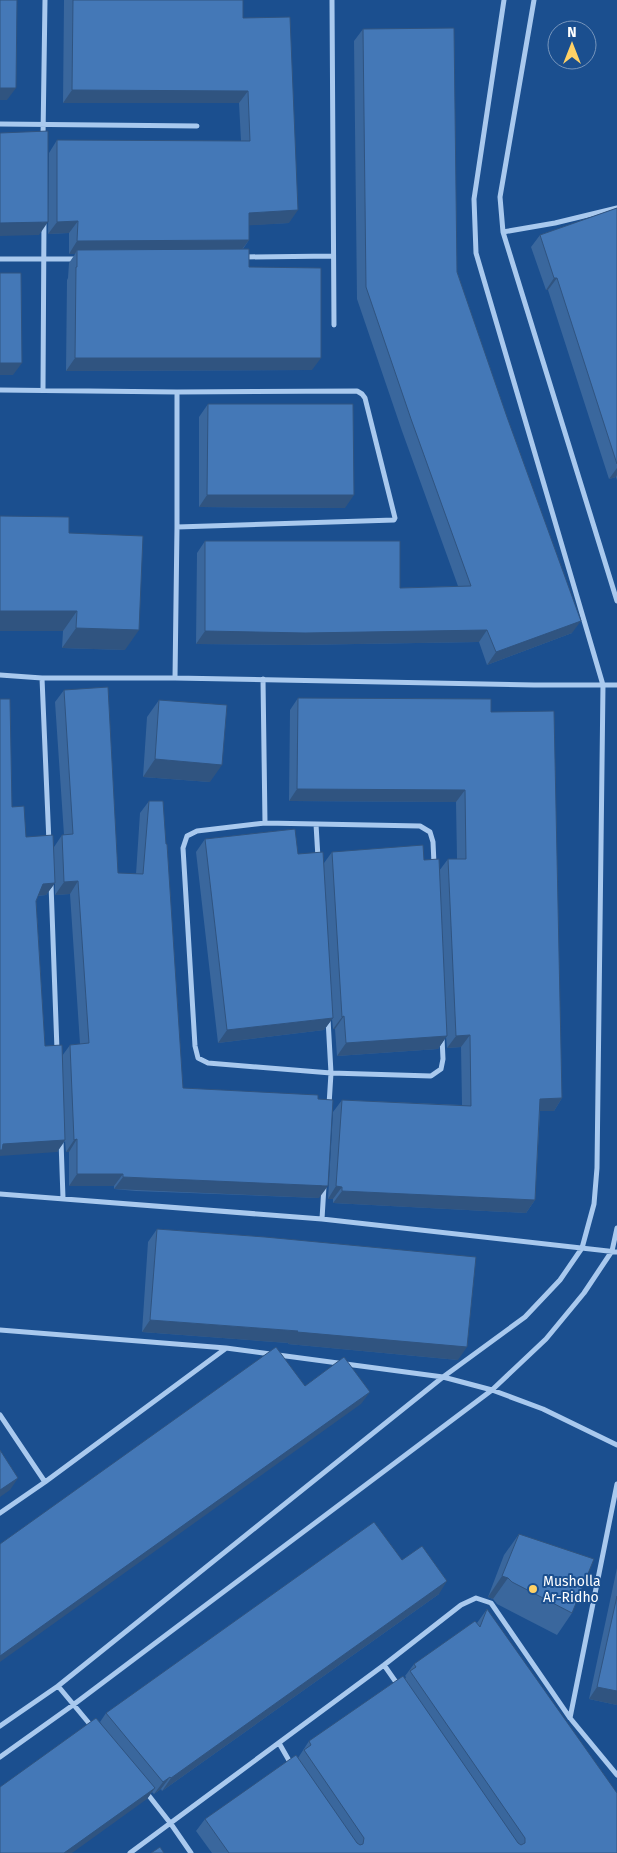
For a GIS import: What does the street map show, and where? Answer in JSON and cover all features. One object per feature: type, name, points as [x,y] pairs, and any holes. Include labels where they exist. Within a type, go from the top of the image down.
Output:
[{"type":"street","points":[[44,143],[45,0]]},
{"type":"street","points":[[332,0],[334,325]]},
{"type":"street","points":[[0,1726],[58,1686],[443,1377],[525,1317],[560,1280],[582,1248],[594,1204],[597,1168],[603,684],[476,253],[474,198],[504,0]]},
{"type":"street","points":[[534,0],[500,197],[503,232],[617,601]]},
{"type":"street","points":[[0,124],[197,126]]},
{"type":"street","points":[[503,232],[555,223],[617,208]]},
{"type":"street","points":[[43,390],[44,211]]},
{"type":"street","points":[[234,257],[333,256]]},
{"type":"street","points":[[0,259],[84,258]]},
{"type":"street","points":[[0,390],[357,392],[365,398],[395,518],[393,521],[178,526]]},
{"type":"street","points":[[175,678],[178,526],[176,392]]},
{"type":"street","points":[[0,676],[42,678],[263,679],[534,686],[617,685]]},
{"type":"street","points":[[42,678],[49,845]]},
{"type":"street","points":[[263,679],[265,823]]},
{"type":"street","points":[[265,823],[316,824],[420,826],[430,832],[433,842],[443,1058],[441,1069],[431,1076],[331,1073],[208,1063],[198,1058],[195,1046],[183,848],[187,836],[197,831],[265,823]]},
{"type":"street","points":[[316,824],[318,864]]},
{"type":"street","points":[[50,874],[58,1060]]},
{"type":"street","points":[[327,1013],[331,1073],[328,1112]]},
{"type":"street","points":[[61,1139],[64,1198]]},
{"type":"street","points":[[322,1219],[324,1180]]},
{"type":"street","points":[[0,1194],[322,1219],[614,1252]]},
{"type":"street","points":[[0,1757],[73,1706],[492,1390],[546,1339],[584,1293],[614,1252],[617,1228]]},
{"type":"street","points":[[0,1330],[226,1348],[417,1372],[492,1390],[543,1408],[617,1445]]},
{"type":"street","points":[[0,1513],[226,1348]]},
{"type":"street","points":[[0,1415],[45,1482]]},
{"type":"street","points":[[570,1718],[617,1484]]},
{"type":"street","points":[[130,1853],[384,1665],[461,1605],[476,1598],[491,1603],[570,1718],[617,1775]]},
{"type":"street","points":[[384,1665],[401,1689]]},
{"type":"street","points":[[58,1686],[73,1706],[98,1733]]},
{"type":"street","points":[[279,1743],[296,1771]]},
{"type":"street","points":[[141,1786],[191,1853]]},
{"type":"building","points":[[0,0],[17,0],[16,88],[0,88]]},
{"type":"building","points":[[73,0],[243,0],[243,18],[290,17],[298,210],[249,213],[249,240],[77,241],[78,221],[57,222],[57,140],[250,141],[248,91],[72,90]]},
{"type":"building","points":[[454,28],[457,272],[581,621],[496,652],[487,630],[305,633],[205,631],[205,541],[400,541],[400,588],[471,586],[366,287],[363,29]]},
{"type":"building","points":[[48,131],[48,222],[0,223],[0,133]]},
{"type":"building","points":[[617,208],[617,464],[557,278],[554,278],[540,235]]},
{"type":"building","points":[[249,249],[249,267],[321,268],[321,358],[75,358],[77,250]]},
{"type":"building","points":[[0,273],[21,273],[22,363],[0,363]]},
{"type":"building","points":[[208,404],[353,404],[354,495],[207,495]]},
{"type":"building","points":[[0,516],[69,517],[69,533],[143,536],[139,630],[76,628],[77,611],[0,611]]},
{"type":"building","points":[[108,687],[118,873],[143,874],[149,801],[163,801],[183,1088],[318,1095],[318,1099],[333,1100],[328,1186],[123,1177],[123,1174],[77,1174],[77,1139],[74,1140],[70,1045],[89,1043],[78,881],[64,882],[62,835],[73,834],[64,690]]},
{"type":"building","points":[[298,698],[491,699],[491,712],[554,711],[562,1098],[540,1099],[535,1200],[342,1191],[342,1187],[336,1186],[342,1100],[471,1106],[470,1035],[456,1036],[448,859],[466,859],[465,790],[297,789]]},
{"type":"building","points":[[0,699],[10,699],[12,807],[24,806],[26,837],[53,835],[55,883],[43,884],[36,901],[45,1046],[62,1045],[65,1140],[3,1144],[2,1150],[0,1150]]},
{"type":"building","points":[[159,700],[227,705],[222,765],[155,759]]},
{"type":"building","points":[[295,829],[298,854],[323,852],[333,1018],[227,1030],[205,839]]},
{"type":"building","points":[[423,845],[424,860],[439,859],[447,1036],[346,1043],[344,1016],[342,1017],[332,852]]},
{"type":"building","points":[[157,1229],[476,1257],[467,1347],[298,1331],[150,1320]]},
{"type":"building","points":[[276,1347],[305,1386],[344,1357],[370,1392],[0,1656],[0,1544]]},
{"type":"building","points":[[0,1450],[18,1478],[0,1490]]},
{"type":"building","points":[[374,1522],[402,1560],[422,1546],[447,1581],[163,1782],[106,1713]]},
{"type":"building","points":[[519,1534],[594,1559],[572,1613],[502,1576]]},
{"type":"building","points":[[617,1596],[617,1691],[597,1687]]},
{"type":"building","points":[[487,1609],[617,1793],[617,1853],[229,1853],[205,1819],[296,1755],[357,1843],[363,1844],[364,1838],[304,1750],[311,1745],[309,1741],[403,1676],[518,1843],[521,1845],[525,1843],[525,1838],[410,1671],[416,1667],[414,1664],[475,1621],[480,1627]]},
{"type":"building","points":[[96,1718],[155,1788],[64,1853],[0,1853],[0,1787]]},
{"type":"building","points":[[160,1847],[164,1853],[151,1853]]},
{"type":"place","name":"Musholla Ar-Ridho","points":[[533,1589]]}]
